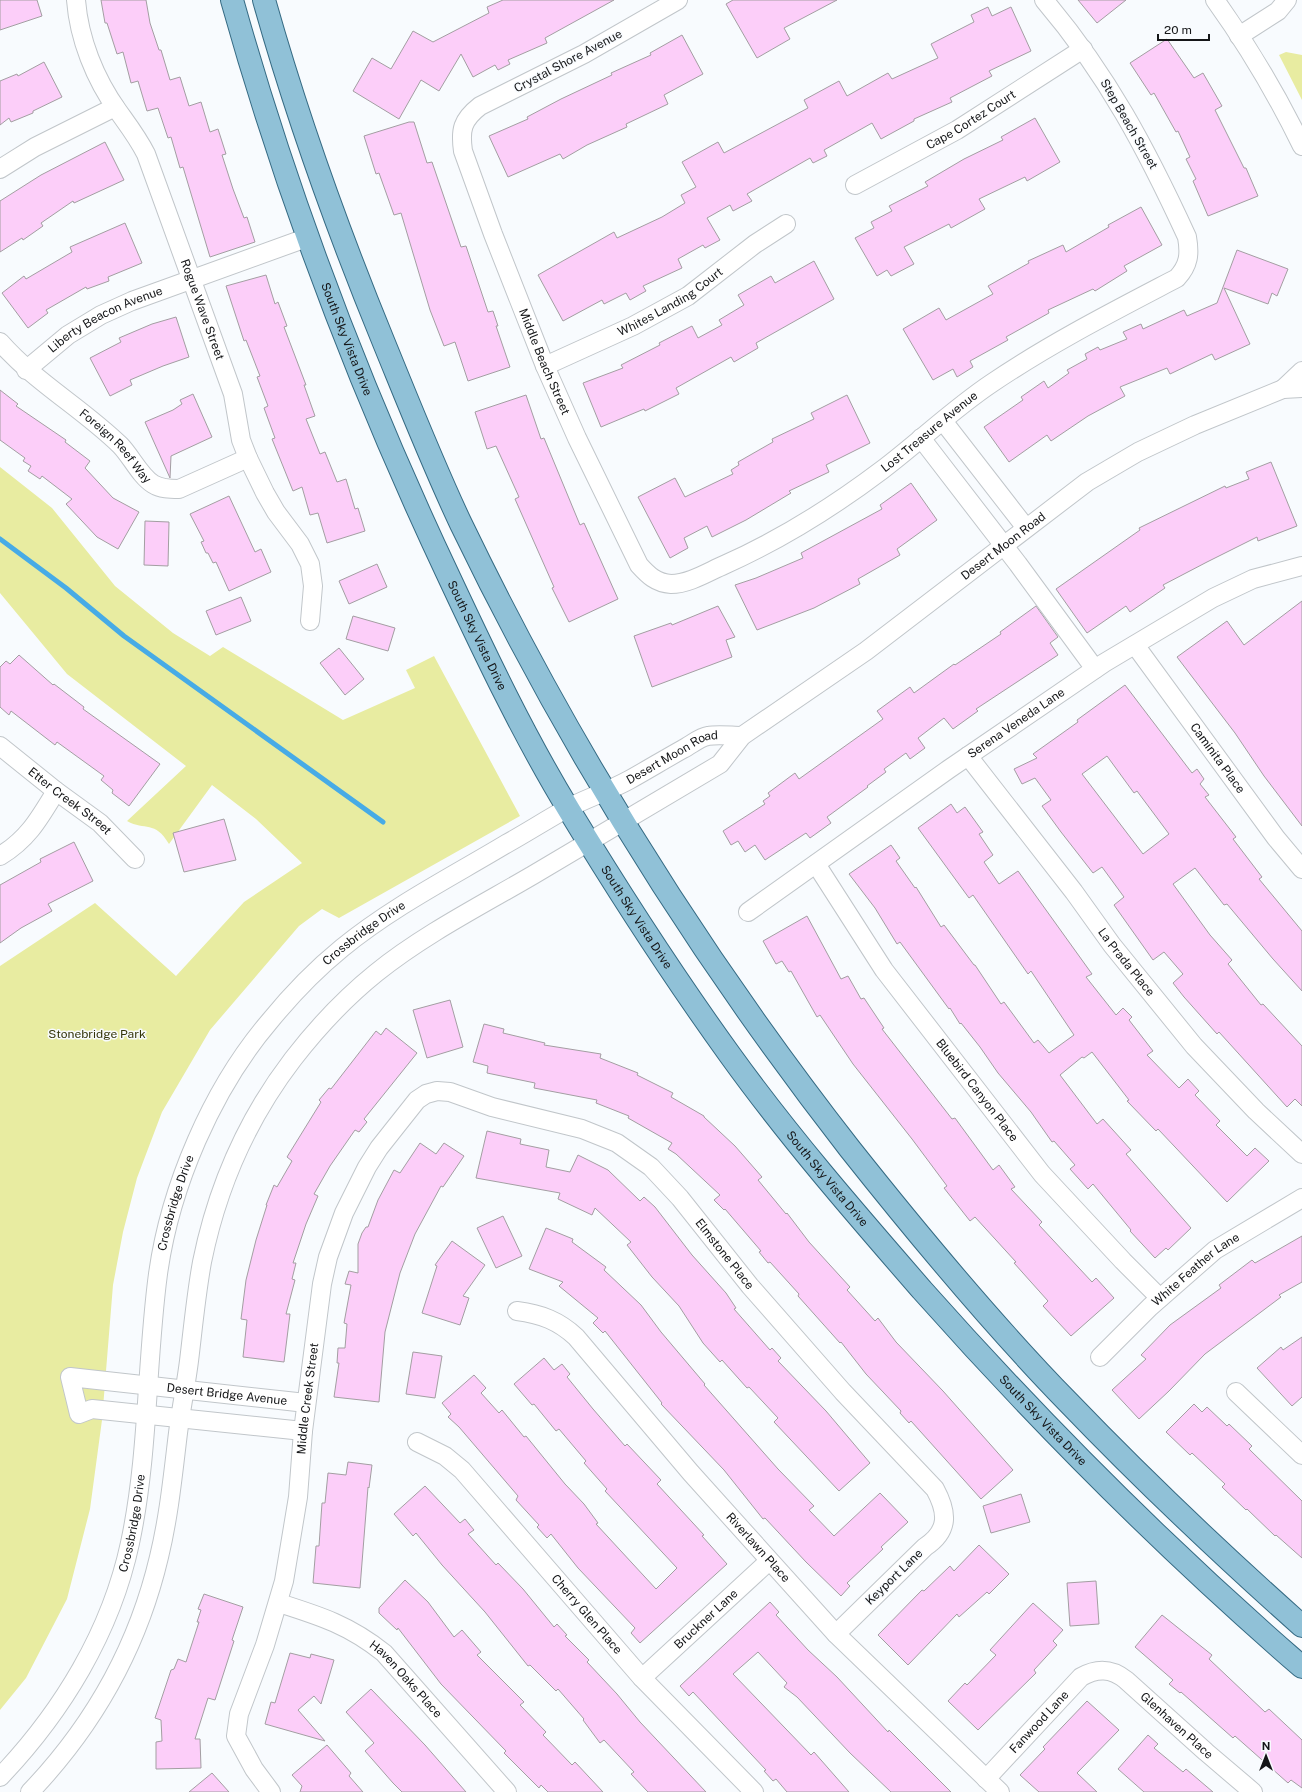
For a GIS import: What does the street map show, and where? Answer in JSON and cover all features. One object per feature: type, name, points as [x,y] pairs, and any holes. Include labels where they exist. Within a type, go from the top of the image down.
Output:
[{"type":"main road","name":"South Sky Vista Drive","points":[[232,0],[263,104],[309,237],[369,393],[425,524],[489,659],[568,808],[646,934],[731,1056],[772,1111],[868,1228],[993,1368],[1164,1544],[1302,1667]]},
{"type":"main road","points":[[264,0],[333,212],[367,301],[441,481],[537,674],[605,793],[692,933],[806,1093],[920,1237],[978,1304],[1065,1400],[1201,1535],[1302,1626]]},
{"type":"street","name":"Rogue Wave Street","points":[[76,0],[86,48],[95,70],[115,107],[132,129],[146,154],[190,280],[233,394],[241,440],[248,458],[272,506],[300,544],[308,559],[313,586],[310,621]]},
{"type":"street","name":"Crystal Shore Avenue","points":[[463,125],[470,114],[480,106],[584,54],[678,0]]},
{"type":"street","name":"Step Beach Street","points":[[1044,0],[1083,49],[1122,108],[1158,173],[1187,237],[1189,249],[1188,260]]},
{"type":"street","points":[[1215,0],[1239,36],[1286,114],[1302,146]]},
{"type":"street","points":[[1239,36],[1278,11],[1287,0]]},
{"type":"street","name":"Cape Cortez Court","points":[[855,184],[957,130],[1083,49]]},
{"type":"street","points":[[0,169],[40,144],[115,107]]},
{"type":"street","name":"Middle Beach Street","points":[[463,125],[461,138],[463,151],[493,234],[545,366],[577,438],[640,565],[648,576],[659,582]]},
{"type":"street","name":"Whites Landing Court","points":[[545,366],[633,326],[688,296],[755,244],[786,224]]},
{"type":"street","name":"Liberty Beacon Avenue","points":[[26,370],[68,335],[101,315],[190,280],[309,237]]},
{"type":"street","name":"Lost Treasure Avenue","points":[[659,582],[671,584],[684,582],[734,560],[825,511],[882,470],[990,384],[1048,347],[1177,278],[1184,270],[1188,260]]},
{"type":"street","name":"Foreign Reef Way","points":[[0,342],[26,370],[107,434],[130,456],[147,479],[161,487],[179,488],[248,458]]},
{"type":"street","name":"Desert Moon Road","points":[[1283,389],[1302,371]]},
{"type":"street","name":"Desert Moon Road","points":[[622,821],[720,764],[742,736],[866,651],[1087,482],[1138,452],[1194,425],[1283,389],[1302,388]]},
{"type":"street","points":[[943,421],[1026,528]]},
{"type":"street","points":[[921,438],[1004,545],[1094,669]]},
{"type":"street","points":[[956,483],[978,466]]},
{"type":"street","name":"Serena Veneda Lane","points":[[748,912],[968,756],[1094,669],[1213,598],[1253,579],[1302,566]]},
{"type":"street","name":"Caminita Place","points":[[1135,645],[1276,838],[1302,869]]},
{"type":"street","name":"Desert Moon Road","points":[[605,793],[706,736],[742,736]]},
{"type":"street","name":"Etter Creek Street","points":[[0,746],[56,791],[100,823],[135,859]]},
{"type":"street","name":"La Prada Place","points":[[968,756],[1074,892],[1112,945],[1189,1040],[1256,1111],[1302,1154]]},
{"type":"street","points":[[0,856],[25,838],[34,827],[56,791]]},
{"type":"street","name":"Crossbridge Drive","points":[[0,1777],[20,1756],[57,1708],[74,1682],[103,1626],[121,1575],[130,1544],[140,1486],[159,1270],[171,1215],[201,1131],[213,1106],[246,1051],[266,1024],[314,972],[368,928],[430,889],[568,808],[605,793]]},
{"type":"street","points":[[30,1792],[48,1773],[80,1732],[107,1691],[129,1646],[147,1598],[160,1555],[169,1506],[202,1265],[208,1236],[224,1183],[259,1108],[293,1059],[352,994],[394,959],[427,937],[622,821]]},
{"type":"street","name":"Bluebird Canyon Place","points":[[816,864],[884,970],[1038,1168],[1123,1261],[1160,1298]]},
{"type":"street","name":"Middle Creek Street","points":[[271,1792],[254,1769],[236,1736],[239,1714],[252,1685],[279,1603],[298,1496],[306,1403],[322,1284],[328,1257],[344,1213],[354,1191],[378,1148],[417,1100],[426,1094],[436,1091]]},
{"type":"street","name":"Elmstone Place","points":[[436,1091],[450,1092],[492,1106],[582,1129],[617,1143],[651,1167],[675,1192],[750,1286],[843,1392],[935,1489],[940,1498],[945,1517]]},
{"type":"street","name":"White Feather Lane","points":[[1100,1356],[1160,1298],[1215,1250],[1302,1198]]},
{"type":"street","name":"Riverlawn Place","points":[[518,1311],[545,1317],[567,1329],[576,1337],[696,1479],[836,1634],[1000,1792]]},
{"type":"street","name":"Desert Bridge Avenue","points":[[146,1414],[92,1409],[78,1414],[70,1378],[148,1385],[306,1403]]},
{"type":"street","points":[[1236,1392],[1300,1450]]},
{"type":"street","points":[[146,1414],[303,1431]]},
{"type":"street","name":"Cherry Glen Place","points":[[417,1442],[441,1453],[462,1470],[642,1678],[754,1792]]},
{"type":"street","name":"Keyport Lane","points":[[836,1634],[926,1547],[936,1540],[941,1533],[945,1517]]},
{"type":"street","name":"Bruckner Lane","points":[[642,1678],[769,1561]]},
{"type":"street","name":"Haven Oaks Place","points":[[279,1603],[338,1623],[367,1640],[384,1654],[507,1792]]},
{"type":"street","name":"Fanwood Lane","points":[[986,1779],[1081,1677],[1096,1670]]},
{"type":"street","name":"Glenhaven Place","points":[[1096,1670],[1112,1671],[1123,1677],[1206,1752],[1254,1792]]},
{"type":"green space","points":[[1286,52],[1302,55],[1302,100],[1279,55]]},
{"type":"green space","name":"Stonebridge Park","points":[[0,467],[52,508],[115,586],[173,633],[210,656],[223,647],[343,720],[415,688],[406,670],[434,656],[520,816],[339,918],[322,909],[299,926],[210,1030],[162,1112],[137,1178],[123,1232],[113,1285],[102,1420],[90,1509],[67,1599],[26,1678],[0,1710],[0,966],[95,903],[176,976],[244,902],[302,863],[256,819],[212,785],[169,844],[159,832],[154,829],[127,821],[186,766],[67,674],[0,593]]},
{"type":"building","points":[[0,0],[37,0],[42,16],[0,30]]},
{"type":"building","points":[[101,0],[146,0],[150,23],[159,50],[161,50],[170,80],[180,77],[189,106],[201,102],[210,132],[218,129],[226,154],[222,155],[233,189],[244,218],[247,217],[255,242],[210,257],[183,167],[180,168],[171,137],[168,138],[158,108],[147,111],[138,81],[131,83],[123,52],[117,54],[107,23],[105,23]]},
{"type":"building","points":[[503,0],[614,0],[545,38],[547,43],[508,60],[510,64],[498,70],[495,65],[473,77],[461,54],[439,91],[421,80],[399,119],[353,91],[372,58],[391,69],[413,31],[433,42],[489,13],[487,7]]},
{"type":"building","points":[[733,0],[837,0],[784,28],[790,39],[757,58],[726,4]]},
{"type":"building","points":[[1078,0],[1126,0],[1097,23]]},
{"type":"building","points":[[988,7],[992,16],[1011,7],[1031,51],[989,71],[992,76],[950,98],[952,102],[914,119],[914,121],[881,139],[872,123],[824,150],[827,156],[813,163],[810,158],[747,194],[752,201],[733,211],[730,205],[707,218],[720,240],[705,248],[703,245],[678,259],[682,268],[643,286],[646,291],[630,300],[626,293],[604,304],[602,300],[563,321],[538,275],[614,232],[617,238],[662,217],[685,203],[681,195],[696,187],[682,162],[718,142],[724,153],[808,108],[804,100],[839,81],[847,96],[888,73],[892,79],[938,58],[931,44],[974,22],[971,15]]},
{"type":"building","points":[[682,35],[703,74],[664,95],[668,104],[626,124],[627,127],[587,145],[563,159],[560,154],[508,177],[489,136],[528,119],[527,117],[561,99],[612,75],[611,73],[651,55],[650,53]]},
{"type":"building","points":[[1167,39],[1194,78],[1203,73],[1222,106],[1215,110],[1244,168],[1246,168],[1258,196],[1208,216],[1193,181],[1196,179],[1186,159],[1190,157],[1178,131],[1176,132],[1154,93],[1151,95],[1130,63]]},
{"type":"building","points":[[44,62],[62,97],[33,111],[33,113],[11,122],[9,118],[0,125],[0,81],[17,74],[18,76]]},
{"type":"building","points":[[1035,118],[1060,162],[1027,181],[1025,177],[979,199],[985,209],[951,228],[949,224],[904,247],[914,264],[891,276],[887,270],[877,276],[855,238],[874,228],[871,222],[892,211],[889,206],[928,186],[925,182],[964,159],[1003,140],[1001,137]]},
{"type":"building","points":[[409,122],[414,122],[427,163],[432,162],[461,247],[466,246],[488,312],[493,311],[498,326],[496,326],[510,367],[468,381],[455,342],[444,346],[430,310],[401,213],[394,215],[379,173],[376,174],[364,136]]},
{"type":"building","points":[[105,142],[124,180],[74,203],[73,201],[41,223],[43,226],[23,240],[22,238],[0,252],[0,201],[41,175]]},
{"type":"building","points":[[1141,207],[1162,245],[1124,266],[1127,271],[1095,291],[1093,289],[1048,310],[1049,313],[1006,337],[1008,340],[970,361],[973,367],[957,377],[953,369],[933,380],[903,329],[939,308],[946,320],[993,294],[988,286],[1029,263],[1028,261],[1063,245],[1066,252],[1109,227],[1108,225]]},
{"type":"building","points":[[125,223],[142,263],[108,277],[109,281],[87,289],[86,287],[46,310],[48,313],[28,328],[2,293],[24,276],[26,279],[72,252],[70,247]]},
{"type":"building","points":[[1237,250],[1288,269],[1277,296],[1272,293],[1268,304],[1224,288],[1250,344],[1215,360],[1212,354],[1170,374],[1167,368],[1120,387],[1125,396],[1088,416],[1051,441],[1047,435],[1009,462],[984,427],[1023,400],[1021,397],[1044,381],[1048,388],[1069,373],[1067,370],[1087,359],[1085,354],[1098,347],[1100,350],[1127,339],[1123,332],[1141,324],[1143,329],[1184,310],[1187,316],[1217,303]]},
{"type":"building","points":[[814,261],[834,299],[756,343],[758,348],[734,362],[731,357],[676,388],[679,394],[645,411],[644,409],[601,427],[583,383],[623,368],[621,365],[660,345],[659,343],[692,326],[698,338],[722,325],[719,320],[744,305],[738,295],[771,276],[775,283]]},
{"type":"building","points":[[266,275],[275,304],[278,302],[287,326],[284,327],[306,385],[304,385],[315,416],[306,419],[320,454],[325,452],[337,482],[346,479],[355,509],[358,508],[365,531],[327,543],[318,513],[310,515],[302,487],[293,491],[272,439],[275,438],[264,408],[268,406],[257,377],[260,376],[246,340],[244,341],[226,286]]},
{"type":"building","points":[[176,317],[189,357],[130,380],[132,385],[110,396],[90,358],[121,342],[119,338],[152,324]]},
{"type":"building","points":[[0,390],[18,404],[16,406],[66,440],[65,442],[90,461],[85,468],[113,498],[139,512],[118,549],[97,537],[66,504],[72,499],[42,476],[40,479],[28,471],[31,466],[23,461],[25,458],[0,440]]},
{"type":"building","points":[[193,394],[212,437],[171,456],[170,478],[145,422],[173,410],[182,404],[180,400]]},
{"type":"building","points":[[526,395],[541,439],[544,438],[580,525],[584,523],[618,599],[569,622],[552,588],[554,587],[515,499],[519,497],[496,446],[487,449],[475,412]]},
{"type":"building","points":[[847,395],[870,443],[826,465],[829,472],[789,491],[791,493],[746,520],[712,537],[707,526],[684,538],[688,548],[670,558],[638,497],[675,478],[685,497],[733,474],[731,470],[739,465],[738,462],[773,442],[772,439],[814,419],[811,413]]},
{"type":"building","points":[[1271,462],[1297,526],[1258,541],[1257,537],[1207,562],[1163,585],[1165,588],[1130,612],[1126,606],[1087,633],[1056,589],[1140,530],[1139,528],[1225,486],[1226,488],[1249,479],[1246,472]]},
{"type":"building","points":[[911,483],[937,520],[897,549],[900,555],[858,579],[860,584],[814,608],[757,630],[735,585],[756,578],[803,558],[801,553],[882,509],[880,505]]},
{"type":"building","points":[[229,496],[255,552],[261,549],[271,572],[229,591],[216,562],[213,563],[208,553],[206,553],[201,542],[204,541],[190,514]]},
{"type":"building","points":[[145,521],[169,522],[168,566],[144,565]]},
{"type":"building","points":[[377,564],[387,587],[349,604],[339,581]]},
{"type":"building","points":[[241,597],[251,621],[216,635],[206,611]]},
{"type":"building","points":[[1302,601],[1302,826],[1264,776],[1235,733],[1177,657],[1227,621],[1244,645]]},
{"type":"building","points":[[718,606],[735,637],[726,640],[732,657],[652,687],[634,636],[671,623],[672,625]]},
{"type":"building","points":[[1036,606],[1058,637],[1050,643],[1058,655],[976,709],[978,711],[953,729],[944,718],[918,738],[925,748],[910,759],[906,753],[884,769],[886,772],[827,817],[831,823],[810,838],[806,833],[765,860],[755,845],[745,852],[738,841],[731,845],[723,831],[765,804],[763,801],[770,796],[768,793],[795,773],[799,779],[883,719],[877,711],[910,687],[914,693],[954,664],[955,665],[1001,634],[1000,632]]},
{"type":"building","points":[[353,616],[395,628],[388,651],[346,639]]},
{"type":"building","points":[[339,648],[364,679],[345,695],[320,663]]},
{"type":"building","points":[[19,655],[53,685],[54,684],[84,707],[83,709],[160,764],[129,806],[112,793],[113,790],[101,780],[104,776],[57,742],[55,745],[11,711],[9,715],[0,707],[0,667],[6,661],[10,664]]},
{"type":"building","points":[[1125,685],[1192,773],[1197,769],[1204,779],[1200,784],[1209,795],[1205,797],[1236,837],[1233,839],[1262,877],[1259,879],[1302,931],[1302,991],[1227,904],[1224,905],[1195,868],[1173,884],[1210,935],[1232,960],[1228,964],[1261,1005],[1263,1004],[1302,1046],[1302,1106],[1295,1099],[1287,1107],[1219,1032],[1217,1034],[1184,997],[1173,983],[1183,974],[1164,952],[1153,960],[1114,905],[1124,897],[1102,867],[1093,873],[1061,832],[1042,806],[1051,800],[1035,778],[1022,784],[1014,769],[1037,758],[1033,754],[1078,722],[1077,720]],"holes":[[[1107,756],[1134,793],[1137,791],[1169,834],[1143,854],[1082,774]]]},
{"type":"building","points":[[951,804],[957,813],[965,807],[983,832],[979,834],[993,855],[984,862],[999,884],[1018,871],[1092,974],[1086,977],[1116,1015],[1123,1008],[1132,1017],[1129,1020],[1153,1051],[1147,1055],[1179,1088],[1188,1079],[1199,1091],[1195,1095],[1220,1121],[1216,1125],[1247,1156],[1255,1148],[1269,1161],[1227,1202],[1158,1129],[1156,1131],[1127,1101],[1129,1100],[1092,1052],[1084,1058],[1082,1057],[1060,1075],[1097,1124],[1103,1119],[1131,1150],[1126,1154],[1191,1228],[1168,1250],[1166,1248],[1155,1258],[1130,1231],[1131,1230],[1093,1184],[1088,1189],[1070,1169],[1075,1165],[1054,1141],[1052,1142],[1031,1112],[998,1073],[961,1023],[960,1024],[950,1008],[949,1009],[900,942],[897,944],[875,908],[849,874],[891,845],[900,858],[896,861],[915,888],[916,887],[941,927],[944,925],[975,965],[1001,1004],[1004,1002],[1034,1043],[1038,1040],[1049,1053],[1074,1035],[1031,971],[1028,974],[973,895],[969,898],[918,828]]},
{"type":"building","points":[[224,819],[236,860],[184,872],[173,833]]},
{"type":"building","points":[[74,842],[93,881],[48,904],[52,911],[21,928],[0,943],[0,885],[41,862],[40,859]]},
{"type":"building","points":[[807,916],[841,979],[848,976],[861,999],[864,998],[884,1028],[882,1029],[952,1119],[955,1118],[993,1170],[999,1165],[1015,1187],[1011,1189],[1042,1222],[1039,1225],[1092,1282],[1096,1278],[1114,1298],[1071,1336],[1043,1306],[1048,1301],[1014,1263],[1016,1262],[975,1217],[970,1221],[944,1188],[947,1186],[912,1139],[853,1064],[820,1015],[817,1017],[791,971],[789,972],[782,961],[776,964],[763,941]]},
{"type":"building","points":[[450,1000],[463,1047],[427,1058],[413,1010]]},
{"type":"building","points":[[484,1024],[504,1029],[503,1033],[545,1043],[544,1045],[601,1054],[600,1058],[638,1073],[637,1075],[673,1093],[671,1097],[704,1116],[735,1146],[762,1177],[758,1180],[786,1214],[787,1213],[809,1242],[850,1287],[847,1290],[875,1321],[878,1318],[896,1342],[943,1391],[1013,1470],[981,1499],[911,1421],[909,1423],[900,1413],[901,1411],[866,1374],[841,1342],[840,1343],[798,1296],[799,1294],[770,1262],[768,1263],[759,1252],[761,1251],[725,1209],[724,1210],[714,1200],[720,1195],[676,1154],[668,1149],[672,1143],[628,1118],[629,1116],[596,1103],[597,1100],[534,1088],[535,1083],[487,1073],[488,1066],[473,1062]]},
{"type":"building","points":[[386,1028],[417,1053],[364,1119],[367,1122],[359,1132],[355,1130],[330,1166],[314,1194],[318,1196],[306,1224],[293,1263],[296,1263],[292,1279],[295,1280],[286,1314],[290,1314],[284,1362],[243,1357],[247,1320],[241,1319],[246,1280],[266,1205],[274,1185],[277,1187],[292,1161],[287,1157],[321,1102],[319,1100],[329,1088],[331,1089],[376,1031],[381,1035]]},
{"type":"building","points":[[487,1131],[521,1139],[520,1144],[549,1150],[546,1167],[570,1172],[578,1155],[608,1170],[640,1201],[644,1197],[655,1207],[692,1255],[726,1293],[736,1308],[734,1309],[770,1350],[772,1348],[781,1358],[778,1361],[826,1411],[870,1463],[839,1491],[774,1422],[778,1418],[749,1387],[747,1388],[722,1360],[720,1362],[703,1343],[679,1306],[652,1277],[627,1245],[631,1242],[595,1208],[592,1215],[558,1199],[560,1193],[476,1178]]},
{"type":"building","points":[[420,1143],[436,1154],[444,1143],[464,1156],[443,1187],[441,1186],[415,1234],[400,1273],[385,1332],[379,1402],[334,1397],[339,1363],[337,1363],[338,1348],[345,1348],[347,1324],[344,1323],[351,1285],[345,1284],[349,1271],[358,1273],[358,1244],[362,1233],[366,1227],[368,1227],[378,1200],[394,1170],[400,1173]]},
{"type":"building","points":[[503,1216],[522,1256],[496,1268],[477,1228]]},
{"type":"building","points":[[546,1228],[573,1239],[572,1242],[606,1267],[604,1270],[641,1305],[661,1332],[705,1384],[704,1385],[778,1469],[814,1506],[809,1510],[834,1536],[880,1493],[908,1522],[881,1547],[883,1549],[847,1583],[850,1586],[841,1596],[806,1562],[765,1518],[763,1519],[724,1470],[661,1404],[662,1403],[605,1331],[603,1333],[593,1323],[598,1318],[559,1286],[563,1282],[529,1269]]},
{"type":"building","points":[[1302,1236],[1302,1282],[1279,1295],[1281,1297],[1205,1354],[1139,1419],[1112,1390],[1146,1359],[1141,1355],[1170,1325],[1221,1288],[1219,1285],[1252,1260],[1255,1263]]},
{"type":"building","points":[[452,1241],[485,1265],[463,1296],[469,1298],[460,1325],[422,1313],[437,1266],[435,1265]]},
{"type":"building","points":[[1302,1337],[1302,1397],[1292,1406],[1257,1368],[1281,1347],[1283,1350]]},
{"type":"building","points":[[413,1352],[442,1356],[435,1398],[406,1394]]},
{"type":"building","points":[[544,1358],[554,1370],[562,1364],[570,1374],[567,1377],[593,1409],[625,1446],[627,1444],[661,1480],[657,1484],[704,1535],[702,1536],[727,1564],[640,1643],[631,1633],[635,1628],[578,1568],[551,1534],[547,1538],[537,1527],[539,1525],[516,1500],[518,1496],[459,1427],[448,1417],[451,1414],[442,1403],[474,1375],[486,1388],[481,1393],[499,1413],[502,1410],[524,1437],[526,1436],[565,1484],[584,1504],[598,1523],[596,1524],[656,1589],[677,1568],[605,1491],[607,1489],[584,1463],[586,1461],[559,1429],[556,1431],[534,1404],[532,1405],[514,1384]]},
{"type":"building","points":[[1194,1404],[1202,1412],[1207,1407],[1227,1426],[1229,1424],[1252,1446],[1249,1449],[1302,1501],[1302,1558],[1276,1535],[1275,1536],[1247,1509],[1246,1510],[1222,1487],[1225,1484],[1192,1453],[1190,1455],[1166,1432]]},
{"type":"building","points":[[348,1462],[372,1465],[369,1488],[368,1487],[360,1588],[313,1583],[316,1546],[319,1546],[322,1503],[325,1503],[328,1473],[346,1475]]},
{"type":"building","points":[[425,1486],[460,1523],[465,1519],[474,1530],[468,1534],[496,1565],[498,1563],[523,1589],[554,1627],[557,1624],[567,1635],[565,1636],[589,1660],[587,1662],[617,1694],[640,1722],[706,1792],[648,1792],[631,1774],[634,1772],[604,1740],[600,1743],[583,1720],[584,1719],[558,1689],[556,1691],[530,1665],[528,1666],[485,1612],[442,1565],[416,1533],[413,1536],[394,1514]]},
{"type":"building","points":[[1021,1494],[1030,1522],[991,1533],[983,1506]]},
{"type":"building","points":[[979,1545],[1009,1574],[989,1594],[987,1592],[959,1617],[957,1614],[908,1665],[878,1635],[922,1590],[924,1591],[950,1566],[954,1571]]},
{"type":"building","points":[[405,1580],[428,1602],[454,1637],[462,1630],[481,1652],[477,1655],[524,1702],[520,1705],[546,1732],[543,1735],[572,1765],[575,1762],[603,1792],[548,1792],[541,1785],[539,1788],[504,1753],[506,1751],[441,1684],[398,1628],[397,1630],[379,1613],[379,1608]]},
{"type":"building","points":[[1096,1581],[1099,1624],[1070,1626],[1067,1583]]},
{"type":"building","points":[[204,1594],[243,1607],[215,1700],[208,1698],[195,1739],[200,1739],[201,1768],[156,1769],[156,1742],[162,1741],[161,1720],[155,1718],[171,1670],[174,1669],[178,1659],[186,1662],[199,1622],[197,1622],[201,1610],[198,1609]]},
{"type":"building","points":[[770,1602],[779,1612],[776,1615],[808,1650],[837,1677],[888,1732],[889,1730],[951,1792],[891,1792],[850,1753],[797,1697],[784,1687],[787,1683],[758,1652],[733,1674],[811,1755],[814,1752],[849,1792],[787,1792],[776,1779],[773,1781],[764,1771],[766,1770],[693,1692],[689,1696],[680,1686]]},
{"type":"building","points":[[1033,1603],[1063,1630],[1053,1641],[1057,1645],[1034,1670],[1036,1673],[978,1730],[948,1701],[965,1683],[967,1685],[996,1655],[990,1650]]},
{"type":"building","points":[[1162,1615],[1212,1655],[1209,1659],[1265,1712],[1269,1709],[1302,1740],[1302,1788],[1291,1780],[1288,1783],[1235,1736],[1233,1738],[1181,1692],[1180,1693],[1169,1684],[1173,1680],[1135,1647]]},
{"type":"building","points":[[290,1653],[310,1658],[311,1654],[334,1660],[321,1704],[314,1696],[298,1710],[325,1741],[265,1724],[271,1702],[275,1703]]},
{"type":"building","points":[[371,1689],[425,1745],[466,1792],[402,1792],[393,1783],[365,1751],[374,1743],[346,1712]]},
{"type":"building","points":[[1087,1701],[1119,1730],[1077,1773],[1097,1792],[1039,1792],[1020,1775],[1045,1749],[1043,1747]]},
{"type":"building","points":[[1148,1735],[1158,1744],[1154,1748],[1183,1772],[1186,1769],[1213,1792],[1144,1792],[1118,1769]]},
{"type":"building","points":[[327,1745],[351,1773],[349,1776],[363,1792],[300,1792],[302,1786],[292,1775]]},
{"type":"building","points":[[212,1773],[229,1792],[189,1792]]},
{"type":"waterway","points":[[0,539],[66,588],[124,636],[383,822]]}]
